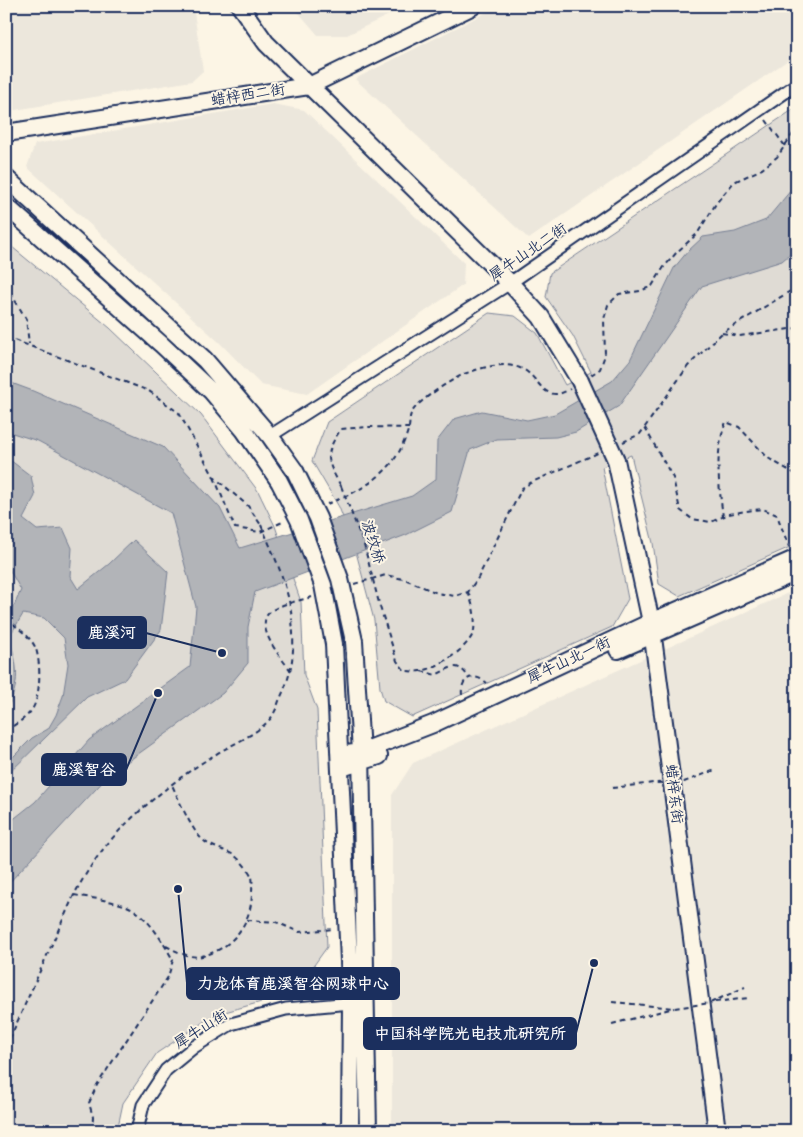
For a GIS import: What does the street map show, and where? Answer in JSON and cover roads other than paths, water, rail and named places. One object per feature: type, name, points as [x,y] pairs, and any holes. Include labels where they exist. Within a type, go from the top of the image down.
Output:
[{"type":"street","name":"蜡梓东街","points":[[240,6],[266,43],[510,283],[541,317],[578,383],[610,455],[652,628],[717,1131]]},
{"type":"street","name":"蜡梓西二街","points":[[6,133],[309,86],[473,6]]},
{"type":"street","name":"犀牛山北二街","points":[[270,436],[510,283],[797,84]]},
{"type":"street","points":[[6,178],[205,360],[270,436],[295,471],[318,518],[340,579],[354,641],[361,757],[368,1131]]},
{"type":"street","points":[[6,206],[161,344],[212,392],[244,430],[279,481],[299,520],[323,584],[334,644],[340,762],[351,1003],[350,1131]]},
{"type":"street","name":"犀牛山北一街","points":[[340,762],[421,740],[652,628],[796,563]]},
{"type":"street","name":"犀牛山街","points":[[137,1131],[143,1105],[166,1070],[194,1047],[231,1024],[286,1009],[351,1003]]},
{"type":"place","name":"鹿溪河","points":[[222,653]]},
{"type":"place","name":"鹿溪智谷","points":[[158,693]]},
{"type":"place","name":"力龙体育鹿溪智谷网球中心","points":[[178,889]]},
{"type":"place","name":"中国科学院光电技术研究所","points":[[594,963]]}]
